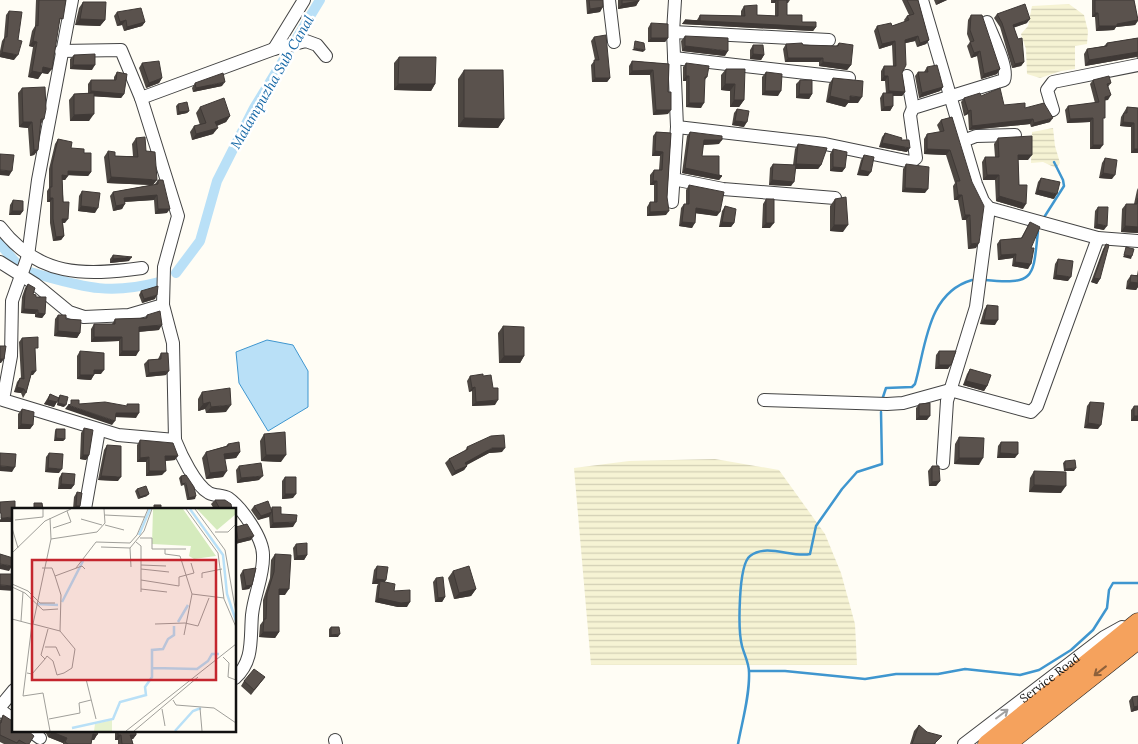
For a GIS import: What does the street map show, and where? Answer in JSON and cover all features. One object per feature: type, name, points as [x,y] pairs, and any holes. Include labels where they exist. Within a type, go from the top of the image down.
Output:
[{"type":"highway","points":[[987,744],[1138,621]]},
{"type":"highway","points":[[1007,744],[1138,640]]},
{"type":"street","points":[[72,0],[38,180],[28,256],[12,302],[11,356],[1,400],[118,436],[175,440]]},
{"type":"street","points":[[274,50],[304,0]]},
{"type":"street","points":[[609,0],[614,42]]},
{"type":"street","points":[[672,202],[677,127],[673,32],[675,0]]},
{"type":"street","points":[[922,0],[952,97],[963,141],[983,201],[989,208],[1098,238],[1138,241]]},
{"type":"street","points":[[913,108],[1004,80],[1006,77],[1003,64],[987,22]]},
{"type":"street","points":[[673,32],[829,40]]},
{"type":"street","points":[[141,98],[274,50],[306,41],[317,45],[326,56]]},
{"type":"street","points":[[61,51],[121,50],[141,98],[178,216],[164,267],[163,305],[173,343],[175,440],[185,464],[209,493],[227,498],[245,516],[260,538],[263,555],[253,612],[250,652],[244,670],[236,677]]},
{"type":"street","points":[[674,58],[849,78]]},
{"type":"street","points":[[1053,110],[1047,90],[1053,82],[1138,65]]},
{"type":"street","points":[[677,127],[825,144],[911,162],[916,158],[910,115],[913,108],[907,76]]},
{"type":"street","points":[[963,141],[976,136],[1015,135]]},
{"type":"street","points":[[673,180],[722,189],[835,198]]},
{"type":"street","points":[[944,463],[947,401],[976,308],[989,208]]},
{"type":"street","points":[[0,227],[28,256],[50,266],[80,272],[107,273],[142,268]]},
{"type":"street","points":[[764,400],[886,404],[903,403],[950,390],[1032,412],[1037,406],[1098,238]]},
{"type":"street","points":[[0,262],[21,275],[69,312],[84,316],[129,315],[163,305]]},
{"type":"street","points":[[85,508],[99,430]]},
{"type":"street","name":"Service Road","points":[[964,744],[1104,637],[1138,621]]},
{"type":"street","points":[[12,693],[0,709],[12,718]]},
{"type":"street","points":[[1022,744],[1029,726]]},
{"type":"street","points":[[32,732],[40,738]]},
{"type":"shaded area","points":[[1069,4],[1084,15],[1088,31],[1087,44],[1075,46],[1075,69],[1061,71],[1040,78],[1027,74],[1026,49],[1021,34],[1028,26],[1032,6]]},
{"type":"shaded area","points":[[1053,128],[1055,146],[1060,163],[1056,168],[1043,162],[1031,163],[1032,132]]},
{"type":"shaded area","points":[[715,459],[779,470],[825,534],[841,573],[855,624],[857,665],[591,665],[574,468],[629,461]]},
{"type":"water","points":[[267,340],[293,345],[308,371],[308,407],[268,431],[239,383],[236,352]]},
{"type":"building","points":[[39,0],[66,0],[63,19],[60,18],[52,69],[43,67],[42,73],[32,71],[37,42],[33,41],[36,25],[38,26]]},
{"type":"building","points":[[589,0],[603,0],[603,7],[590,9]]},
{"type":"building","points":[[622,0],[639,0],[639,1],[622,4]]},
{"type":"building","points":[[778,0],[787,0],[787,15],[802,15],[802,22],[816,22],[816,27],[700,21],[700,15],[745,16],[744,6],[757,5],[757,15],[778,16]]},
{"type":"building","points":[[907,0],[918,0],[929,40],[920,43],[918,36],[905,40],[906,65],[902,73],[905,92],[889,91],[888,76],[884,76],[884,66],[896,66],[895,41],[882,44],[877,26],[891,23],[892,26],[909,20],[907,16],[914,14]]},
{"type":"building","points":[[1095,0],[1134,0],[1138,20],[1117,24],[1117,26],[1099,26],[1098,13],[1095,13]]},
{"type":"building","points":[[83,2],[106,2],[105,20],[80,19]]},
{"type":"building","points":[[1025,4],[1030,19],[1013,25],[1018,39],[1022,38],[1024,62],[1015,64],[1002,23],[997,14]]},
{"type":"building","points":[[141,8],[145,22],[127,27],[126,20],[120,22],[117,12]]},
{"type":"building","points":[[9,11],[22,12],[18,40],[22,41],[18,55],[2,52],[5,37],[7,37]]},
{"type":"building","points":[[971,15],[982,15],[1000,69],[984,74],[980,51],[974,53],[970,42],[974,41],[970,30]]},
{"type":"building","points":[[651,23],[668,24],[668,38],[651,38]]},
{"type":"building","points":[[606,35],[610,78],[595,78],[594,60],[599,60],[594,37]]},
{"type":"building","points":[[685,36],[728,38],[728,51],[685,46]]},
{"type":"building","points":[[1138,38],[1138,52],[1089,60],[1087,49],[1107,46],[1107,43]]},
{"type":"building","points":[[635,41],[644,43],[645,50],[634,48]]},
{"type":"building","points":[[802,43],[803,45],[838,46],[839,43],[853,45],[851,65],[823,62],[823,58],[788,58],[786,44]]},
{"type":"building","points":[[753,45],[763,45],[764,55],[753,54]]},
{"type":"building","points":[[95,54],[95,65],[73,65],[74,55]]},
{"type":"building","points":[[399,57],[436,57],[435,84],[398,84]]},
{"type":"building","points":[[159,61],[162,78],[149,83],[142,63]]},
{"type":"building","points":[[632,61],[669,64],[668,92],[671,92],[671,110],[656,110],[653,70],[632,71]]},
{"type":"building","points":[[686,63],[709,66],[707,77],[705,77],[704,103],[689,103],[689,76],[686,76]]},
{"type":"building","points":[[937,65],[943,87],[922,93],[918,72],[928,72],[927,67]]},
{"type":"building","points":[[726,69],[745,69],[744,100],[734,100],[735,84],[725,84]]},
{"type":"building","points":[[464,70],[503,70],[504,119],[464,118]]},
{"type":"building","points":[[117,72],[127,74],[124,94],[91,91],[91,80],[116,80]]},
{"type":"building","points":[[766,72],[782,74],[781,91],[765,91]]},
{"type":"building","points":[[223,73],[225,82],[196,88],[195,83]]},
{"type":"building","points":[[1109,76],[1111,83],[1107,84],[1111,95],[1105,97],[1103,145],[1093,145],[1093,118],[1070,119],[1068,106],[1099,102],[1093,80]]},
{"type":"building","points":[[833,78],[863,81],[862,97],[850,96],[850,101],[830,96]]},
{"type":"building","points":[[800,80],[812,80],[812,94],[799,94]]},
{"type":"building","points":[[45,87],[46,109],[44,119],[41,119],[38,150],[34,150],[32,122],[23,122],[22,88]]},
{"type":"building","points":[[1000,88],[1004,105],[1025,103],[1025,108],[1044,103],[1053,118],[1034,123],[1033,119],[972,126],[971,110],[968,111],[964,98],[980,93],[981,96]]},
{"type":"building","points":[[94,93],[94,114],[74,115],[74,94]]},
{"type":"building","points":[[883,93],[893,93],[893,106],[884,107]]},
{"type":"building","points":[[224,98],[230,116],[215,122],[218,128],[196,134],[194,126],[206,123],[200,107]]},
{"type":"building","points":[[187,102],[189,111],[179,112],[178,104]]},
{"type":"building","points":[[1127,107],[1138,108],[1138,149],[1134,149],[1134,123],[1123,122],[1124,113],[1127,113]]},
{"type":"building","points":[[737,109],[749,111],[747,122],[735,121]]},
{"type":"building","points":[[952,117],[972,182],[984,206],[979,243],[971,244],[970,215],[965,215],[962,195],[958,195],[956,181],[960,181],[950,150],[927,149],[927,134],[944,131],[941,120]]},
{"type":"building","points":[[656,132],[671,133],[667,197],[669,211],[650,212],[650,202],[657,202],[657,181],[653,181],[654,170],[662,170],[663,152],[655,151]]},
{"type":"building","points":[[690,132],[722,136],[722,140],[704,140],[702,156],[719,156],[719,175],[722,176],[685,168]]},
{"type":"building","points":[[885,133],[902,138],[901,140],[909,140],[910,148],[882,143]]},
{"type":"building","points":[[1032,136],[1032,155],[1018,155],[1019,185],[1027,185],[1026,204],[999,196],[999,175],[987,175],[985,157],[999,157],[998,138]]},
{"type":"building","points":[[145,137],[146,151],[155,152],[157,180],[111,177],[108,151],[115,152],[115,156],[138,157],[136,138]]},
{"type":"building","points":[[58,139],[72,142],[71,148],[84,149],[84,153],[91,153],[91,172],[68,171],[68,176],[62,175],[63,202],[69,202],[68,219],[62,219],[64,236],[56,237],[53,219],[53,198],[50,198],[50,187],[52,187],[52,165]]},
{"type":"building","points":[[798,144],[827,148],[821,165],[796,164]]},
{"type":"building","points":[[833,149],[847,152],[845,168],[833,167]]},
{"type":"building","points":[[0,154],[14,155],[12,171],[0,170]]},
{"type":"building","points":[[864,155],[874,157],[871,172],[860,170]]},
{"type":"building","points":[[1105,158],[1117,160],[1115,175],[1103,173]]},
{"type":"building","points":[[773,164],[796,165],[794,182],[772,180]]},
{"type":"building","points":[[906,164],[929,167],[928,189],[905,188]]},
{"type":"building","points":[[1041,178],[1060,182],[1057,194],[1038,190]]},
{"type":"building","points":[[158,180],[163,180],[170,209],[158,209],[157,195],[124,198],[125,204],[116,206],[113,192],[158,184]]},
{"type":"building","points":[[689,185],[724,192],[720,212],[696,208],[695,223],[682,222],[684,204],[689,204]]},
{"type":"building","points":[[82,191],[100,193],[98,208],[81,206]]},
{"type":"building","points":[[846,197],[848,225],[834,225],[835,199]]},
{"type":"building","points":[[1138,198],[1138,227],[1125,226],[1126,204],[1137,204]]},
{"type":"building","points":[[766,199],[774,199],[774,223],[766,223]]},
{"type":"building","points":[[13,200],[23,201],[23,211],[12,211]]},
{"type":"building","points":[[725,206],[736,209],[734,223],[722,222]]},
{"type":"building","points":[[1098,207],[1108,207],[1107,226],[1097,224]]},
{"type":"building","points":[[1030,222],[1040,227],[1031,248],[1034,248],[1031,264],[1015,262],[1016,254],[1001,255],[1000,240],[1022,238]]},
{"type":"building","points":[[1106,244],[1109,245],[1100,279],[1094,278]]},
{"type":"building","points":[[1126,247],[1134,249],[1132,256],[1124,255]]},
{"type":"building","points":[[113,255],[132,257],[113,259]]},
{"type":"building","points":[[1058,259],[1073,261],[1071,277],[1056,275]]},
{"type":"building","points":[[1131,275],[1138,276],[1138,283],[1130,282]]},
{"type":"building","points":[[28,284],[35,288],[33,294],[36,297],[46,297],[45,314],[38,313],[38,310],[24,309],[25,293]]},
{"type":"building","points":[[158,286],[157,295],[144,299],[141,291]]},
{"type":"building","points":[[987,305],[998,306],[998,320],[984,320]]},
{"type":"building","points":[[160,311],[162,325],[139,327],[139,351],[122,351],[122,337],[94,337],[94,324],[115,324],[115,319],[147,318],[147,315]]},
{"type":"building","points":[[58,315],[66,315],[66,319],[81,320],[80,333],[58,331]]},
{"type":"building","points":[[503,326],[524,327],[524,356],[504,356]]},
{"type":"building","points":[[38,337],[38,348],[35,348],[36,371],[32,371],[26,393],[24,389],[17,387],[20,378],[24,379],[22,338]]},
{"type":"building","points":[[0,346],[6,346],[4,359],[0,359]]},
{"type":"building","points":[[80,351],[104,353],[104,370],[94,370],[94,375],[80,375]]},
{"type":"building","points":[[939,351],[956,351],[951,365],[939,365]]},
{"type":"building","points":[[161,353],[168,353],[169,371],[149,373],[148,360],[161,359]]},
{"type":"building","points":[[970,369],[991,375],[987,386],[966,381]]},
{"type":"building","points":[[483,374],[483,376],[491,375],[493,388],[498,388],[498,400],[476,402],[475,387],[472,388],[470,376]]},
{"type":"building","points":[[230,388],[231,405],[211,407],[210,402],[203,404],[202,392]]},
{"type":"building","points":[[50,394],[59,398],[57,402],[48,400]]},
{"type":"building","points":[[60,395],[68,397],[66,405],[58,403]]},
{"type":"building","points":[[71,400],[79,400],[79,404],[105,402],[127,406],[127,404],[139,404],[139,413],[116,413],[115,421],[68,405],[71,404]]},
{"type":"building","points":[[1090,402],[1104,403],[1101,425],[1088,423]]},
{"type":"building","points":[[930,403],[930,416],[919,416],[919,404]]},
{"type":"building","points":[[1134,406],[1138,406],[1138,416],[1134,416]]},
{"type":"building","points":[[22,409],[34,412],[33,425],[21,424]]},
{"type":"building","points":[[84,428],[93,430],[89,455],[83,455]]},
{"type":"building","points":[[56,429],[65,429],[65,439],[56,438]]},
{"type":"building","points":[[285,432],[286,455],[266,455],[264,434]]},
{"type":"building","points":[[504,435],[505,448],[492,448],[465,463],[467,466],[455,471],[449,459],[468,449],[467,447],[491,436]]},
{"type":"building","points":[[959,437],[984,438],[983,458],[959,458]]},
{"type":"building","points":[[140,440],[173,443],[178,456],[165,456],[166,471],[149,471],[149,457],[140,458]]},
{"type":"building","points":[[239,442],[240,452],[224,454],[227,471],[210,473],[206,452]]},
{"type":"building","points":[[1001,442],[1018,442],[1018,454],[1000,453]]},
{"type":"building","points":[[107,445],[121,446],[121,477],[101,476]]},
{"type":"building","points":[[0,453],[16,454],[15,467],[0,466]]},
{"type":"building","points":[[49,453],[63,454],[62,469],[48,468]]},
{"type":"building","points":[[1075,460],[1076,468],[1065,469],[1065,461]]},
{"type":"building","points":[[261,463],[263,476],[241,478],[239,466]]},
{"type":"building","points":[[932,466],[939,466],[940,481],[932,482]]},
{"type":"building","points":[[1034,471],[1066,472],[1066,486],[1034,485]]},
{"type":"building","points":[[62,473],[75,474],[74,485],[61,484]]},
{"type":"building","points":[[186,475],[194,487],[196,496],[189,498],[186,483],[182,484],[181,476]]},
{"type":"building","points":[[285,477],[296,477],[296,494],[285,494]]},
{"type":"building","points":[[146,486],[149,494],[140,497],[137,489]]},
{"type":"building","points":[[77,492],[82,493],[80,506],[76,506]]},
{"type":"building","points":[[215,500],[225,500],[231,504],[232,508],[219,508]]},
{"type":"building","points":[[15,501],[15,508],[12,508],[12,517],[1,518],[0,502]]},
{"type":"building","points":[[268,501],[272,512],[261,516],[254,506]]},
{"type":"building","points":[[34,503],[42,503],[43,508],[34,508]]},
{"type":"building","points":[[154,505],[161,505],[161,508],[154,508]]},
{"type":"building","points":[[272,507],[281,507],[281,514],[297,515],[296,522],[273,523]]},
{"type":"building","points":[[247,524],[254,536],[238,540],[236,527]]},
{"type":"building","points":[[307,543],[307,555],[297,556],[296,544]]},
{"type":"building","points":[[0,554],[12,558],[12,566],[0,564]]},
{"type":"building","points":[[275,554],[291,555],[289,589],[279,589],[279,632],[263,632],[264,619],[266,619],[267,594],[274,572]]},
{"type":"building","points":[[377,566],[388,567],[386,580],[376,579]]},
{"type":"building","points":[[469,566],[476,589],[459,593],[453,571]]},
{"type":"building","points":[[256,568],[252,585],[246,586],[243,570]]},
{"type":"building","points":[[0,574],[12,574],[12,586],[0,585]]},
{"type":"building","points":[[443,577],[445,597],[438,598],[436,578]]},
{"type":"building","points":[[380,581],[395,584],[394,591],[410,590],[410,602],[401,603],[378,598]]},
{"type":"building","points":[[331,627],[339,627],[340,634],[331,635]]},
{"type":"building","points":[[254,669],[265,677],[254,690],[244,681]]},
{"type":"building","points":[[1138,696],[1138,706],[1134,707],[1132,697]]},
{"type":"building","points":[[3,715],[12,721],[12,732],[29,732],[34,736],[29,744],[19,740],[17,743],[0,735]]},
{"type":"building","points":[[919,725],[927,732],[942,736],[934,744],[912,744]]},
{"type":"building","points":[[52,732],[98,732],[97,735],[93,734],[91,744],[68,744],[65,742],[67,738]]},
{"type":"building","points":[[118,732],[136,732],[136,735],[130,735],[133,744],[122,744],[121,735],[118,735]]},
{"type":"waterway","name":"Malampuzha Sub Canal","points":[[176,273],[200,241],[217,181],[254,108],[320,0]]},
{"type":"waterway","points":[[1043,219],[1064,186],[1054,162]]},
{"type":"waterway","points":[[985,280],[1014,281],[1029,275],[1035,259],[1038,231]]},
{"type":"waterway","name":"Malampuzha Sub Canal","points":[[0,244],[18,265]]},
{"type":"waterway","name":"Malampuzha Sub Canal","points":[[30,272],[94,288],[124,288],[159,282]]},
{"type":"waterway","points":[[882,400],[886,388],[912,387],[915,384],[926,338],[937,309],[946,296],[957,287],[972,280]]},
{"type":"waterway","points":[[738,744],[749,681],[749,669],[742,646],[740,627],[741,584],[746,562],[750,556],[764,551],[810,554],[816,526],[842,489],[857,472],[882,464],[881,412]]},
{"type":"waterway","points":[[749,671],[785,671],[865,679],[896,674],[938,674],[965,669],[1020,675],[1039,670],[1071,650],[1093,630],[1107,608],[1109,590],[1113,583],[1138,583]]}]
